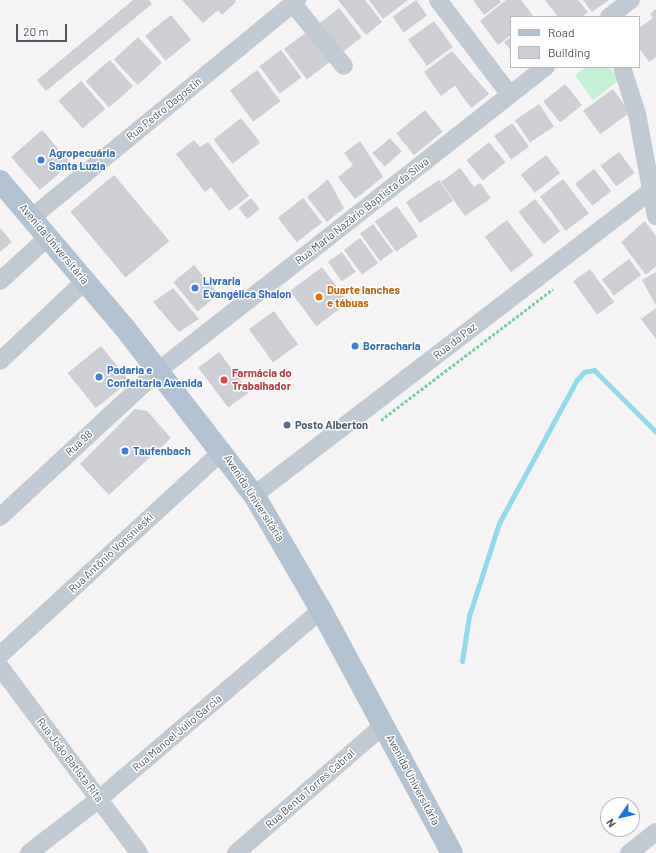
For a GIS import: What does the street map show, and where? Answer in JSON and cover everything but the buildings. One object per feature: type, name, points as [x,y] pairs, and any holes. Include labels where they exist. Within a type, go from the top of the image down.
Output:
[{"type":"main road","name":"Avenida Universitária","points":[[0,181],[159,370],[223,451],[254,495],[321,610],[452,853]]},
{"type":"street","points":[[438,0],[510,95]]},
{"type":"street","points":[[610,16],[631,0]]},
{"type":"street","points":[[295,2],[344,66]]},
{"type":"street","name":"Rua Pedro Dagostin","points":[[31,218],[295,2]]},
{"type":"street","name":"Rua Maria Nazário Baptista da Silva","points":[[159,370],[545,68]]},
{"type":"street","points":[[622,68],[637,114],[653,189],[656,216]]},
{"type":"street","name":"Rua da Paz","points":[[254,495],[653,189]]},
{"type":"street","points":[[0,281],[48,237]]},
{"type":"street","points":[[0,361],[85,281]]},
{"type":"street","name":"Rua 98","points":[[0,517],[159,370]]},
{"type":"street","name":"Rua Antônio Vonsnieski","points":[[0,655],[223,451]]},
{"type":"street","name":"Rua Manoel Júlio Garcia","points":[[29,853],[99,799],[321,610]]},
{"type":"street","name":"Rua João Batista Rita","points":[[0,668],[139,853]]},
{"type":"street","name":"Rua Benta Torres Cabral","points":[[236,853],[384,725]]},
{"type":"street","points":[[628,853],[656,832]]},
{"type":"green space","points":[[585,68],[610,68],[619,80],[593,100],[575,75]]},
{"type":"waterway","points":[[462,661],[469,616],[499,523],[576,381],[584,372],[594,370],[656,432]]},
{"type":"place","name":"Agropecuária Santa Luzia","points":[[41,160]]},
{"type":"place","name":"Livraria Evangélica Shalon","points":[[195,288]]},
{"type":"place","name":"Duarte lanches e tábuas","points":[[319,297]]},
{"type":"place","name":"Borracharia","points":[[355,346]]},
{"type":"place","name":"Padaria e Confeitaria Avenida","points":[[99,377]]},
{"type":"place","name":"Farmácia do Trabalhador","points":[[224,380]]},
{"type":"place","name":"Posto Alberton","points":[[287,425]]},
{"type":"place","name":"Taufenbach","points":[[125,451]]}]
